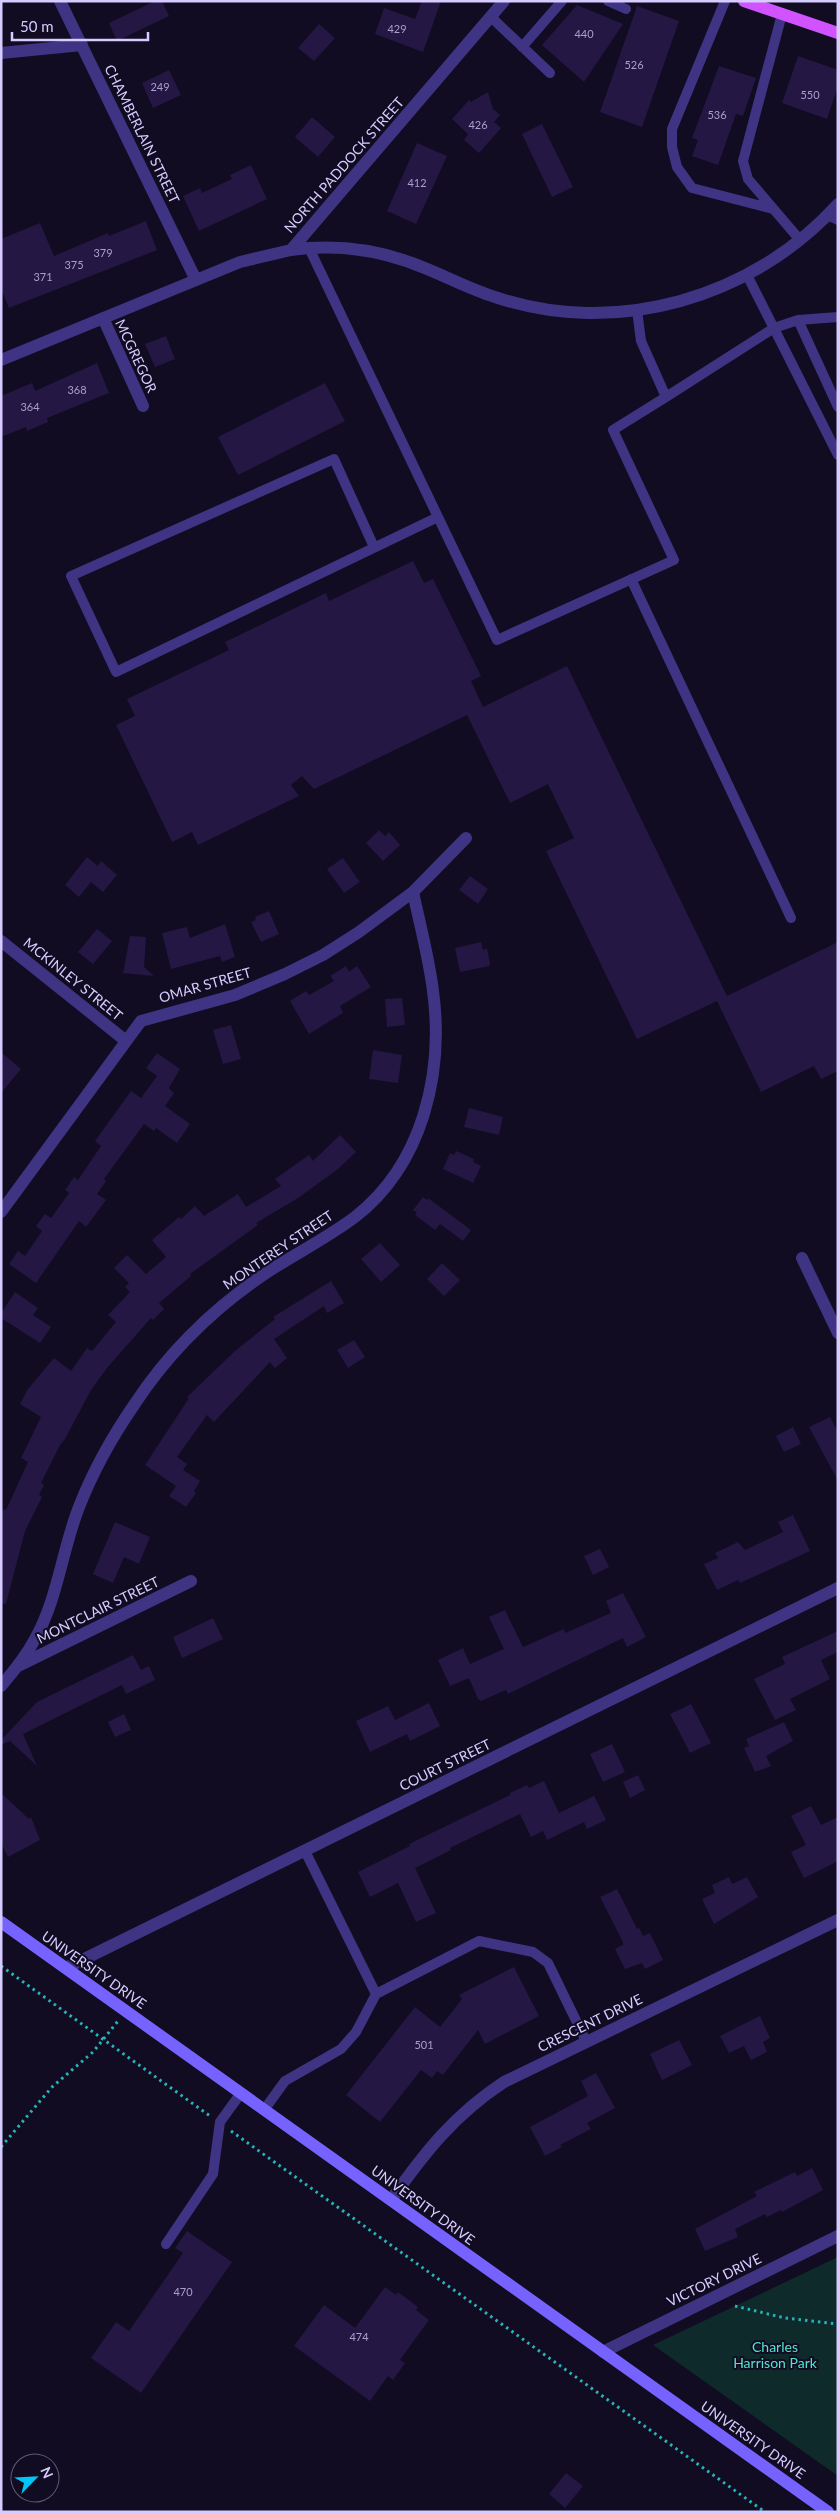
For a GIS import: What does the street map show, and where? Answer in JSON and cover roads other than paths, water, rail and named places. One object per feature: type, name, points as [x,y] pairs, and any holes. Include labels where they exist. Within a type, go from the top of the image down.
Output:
[{"type":"main road","points":[[751,2],[838,33]]},
{"type":"main road","name":"UNIVERSITY DRIVE","points":[[1,1922],[828,2512]]},
{"type":"street","name":"CHAMBERLAIN STREET","points":[[60,1],[196,280]]},
{"type":"street","name":"NORTH PADDOCK STREET","points":[[1,360],[240,262],[291,250],[504,1]]},
{"type":"street","points":[[1,53],[82,45]]},
{"type":"street","points":[[291,250],[309,248],[354,249],[391,256],[486,294],[532,307],[591,313],[636,310],[685,300],[747,275],[774,259],[832,218],[838,204]]},
{"type":"street","name":"MCGREGOR","points":[[103,318],[143,406]]},
{"type":"street","name":"OMAR STREET","points":[[1,1212],[137,1025],[146,1018],[235,995],[298,968],[347,940],[413,892],[466,838]]},
{"type":"street","name":"MONTEREY STREET","points":[[1,1686],[18,1666],[42,1625],[72,1525],[90,1481],[119,1428],[158,1370],[189,1337],[230,1300],[263,1275],[346,1223],[368,1206],[392,1179],[411,1149],[428,1100],[436,1034],[434,992],[413,892]]},
{"type":"street","name":"MCKINLEY STREET","points":[[1,941],[126,1041]]},
{"type":"street","points":[[802,1258],[838,1333]]},
{"type":"street","name":"MONTCLAIR STREET","points":[[18,1666],[191,1581]]},
{"type":"street","name":"COURT STREET","points":[[66,1968],[838,1588]]},
{"type":"street","name":"CRESCENT DRIVE","points":[[391,2200],[433,2142],[464,2111],[504,2082],[838,1920]]},
{"type":"street","name":"VICTORY DRIVE","points":[[603,2352],[838,2236]]},
{"type":"lane","points":[[522,48],[562,1]]},
{"type":"lane","points":[[608,1],[626,9]]},
{"type":"lane","points":[[725,1],[672,128],[675,160],[677,167],[692,188],[773,209]]},
{"type":"lane","points":[[782,14],[744,161],[748,179],[800,240]]},
{"type":"lane","points":[[490,17],[550,74]]},
{"type":"lane","points":[[309,248],[497,640],[674,560],[613,430],[774,328],[798,320],[838,317]]},
{"type":"lane","points":[[747,275],[838,455]]},
{"type":"lane","points":[[636,310],[642,341],[666,397]]},
{"type":"lane","points":[[798,320],[838,407]]},
{"type":"lane","points":[[374,547],[334,459],[71,576],[116,672],[438,517]]},
{"type":"lane","points":[[631,579],[791,918]]},
{"type":"lane","points":[[305,1851],[376,1994]]},
{"type":"lane","points":[[264,2110],[285,2081],[341,2050],[356,2032],[376,1994],[479,1941],[533,1952],[548,1962],[586,2041]]},
{"type":"lane","points":[[166,2244],[213,2174],[220,2122],[241,2093]]},
{"type":"park label","name":"Charles Harrison Park","points":[[775,2356]]}]
